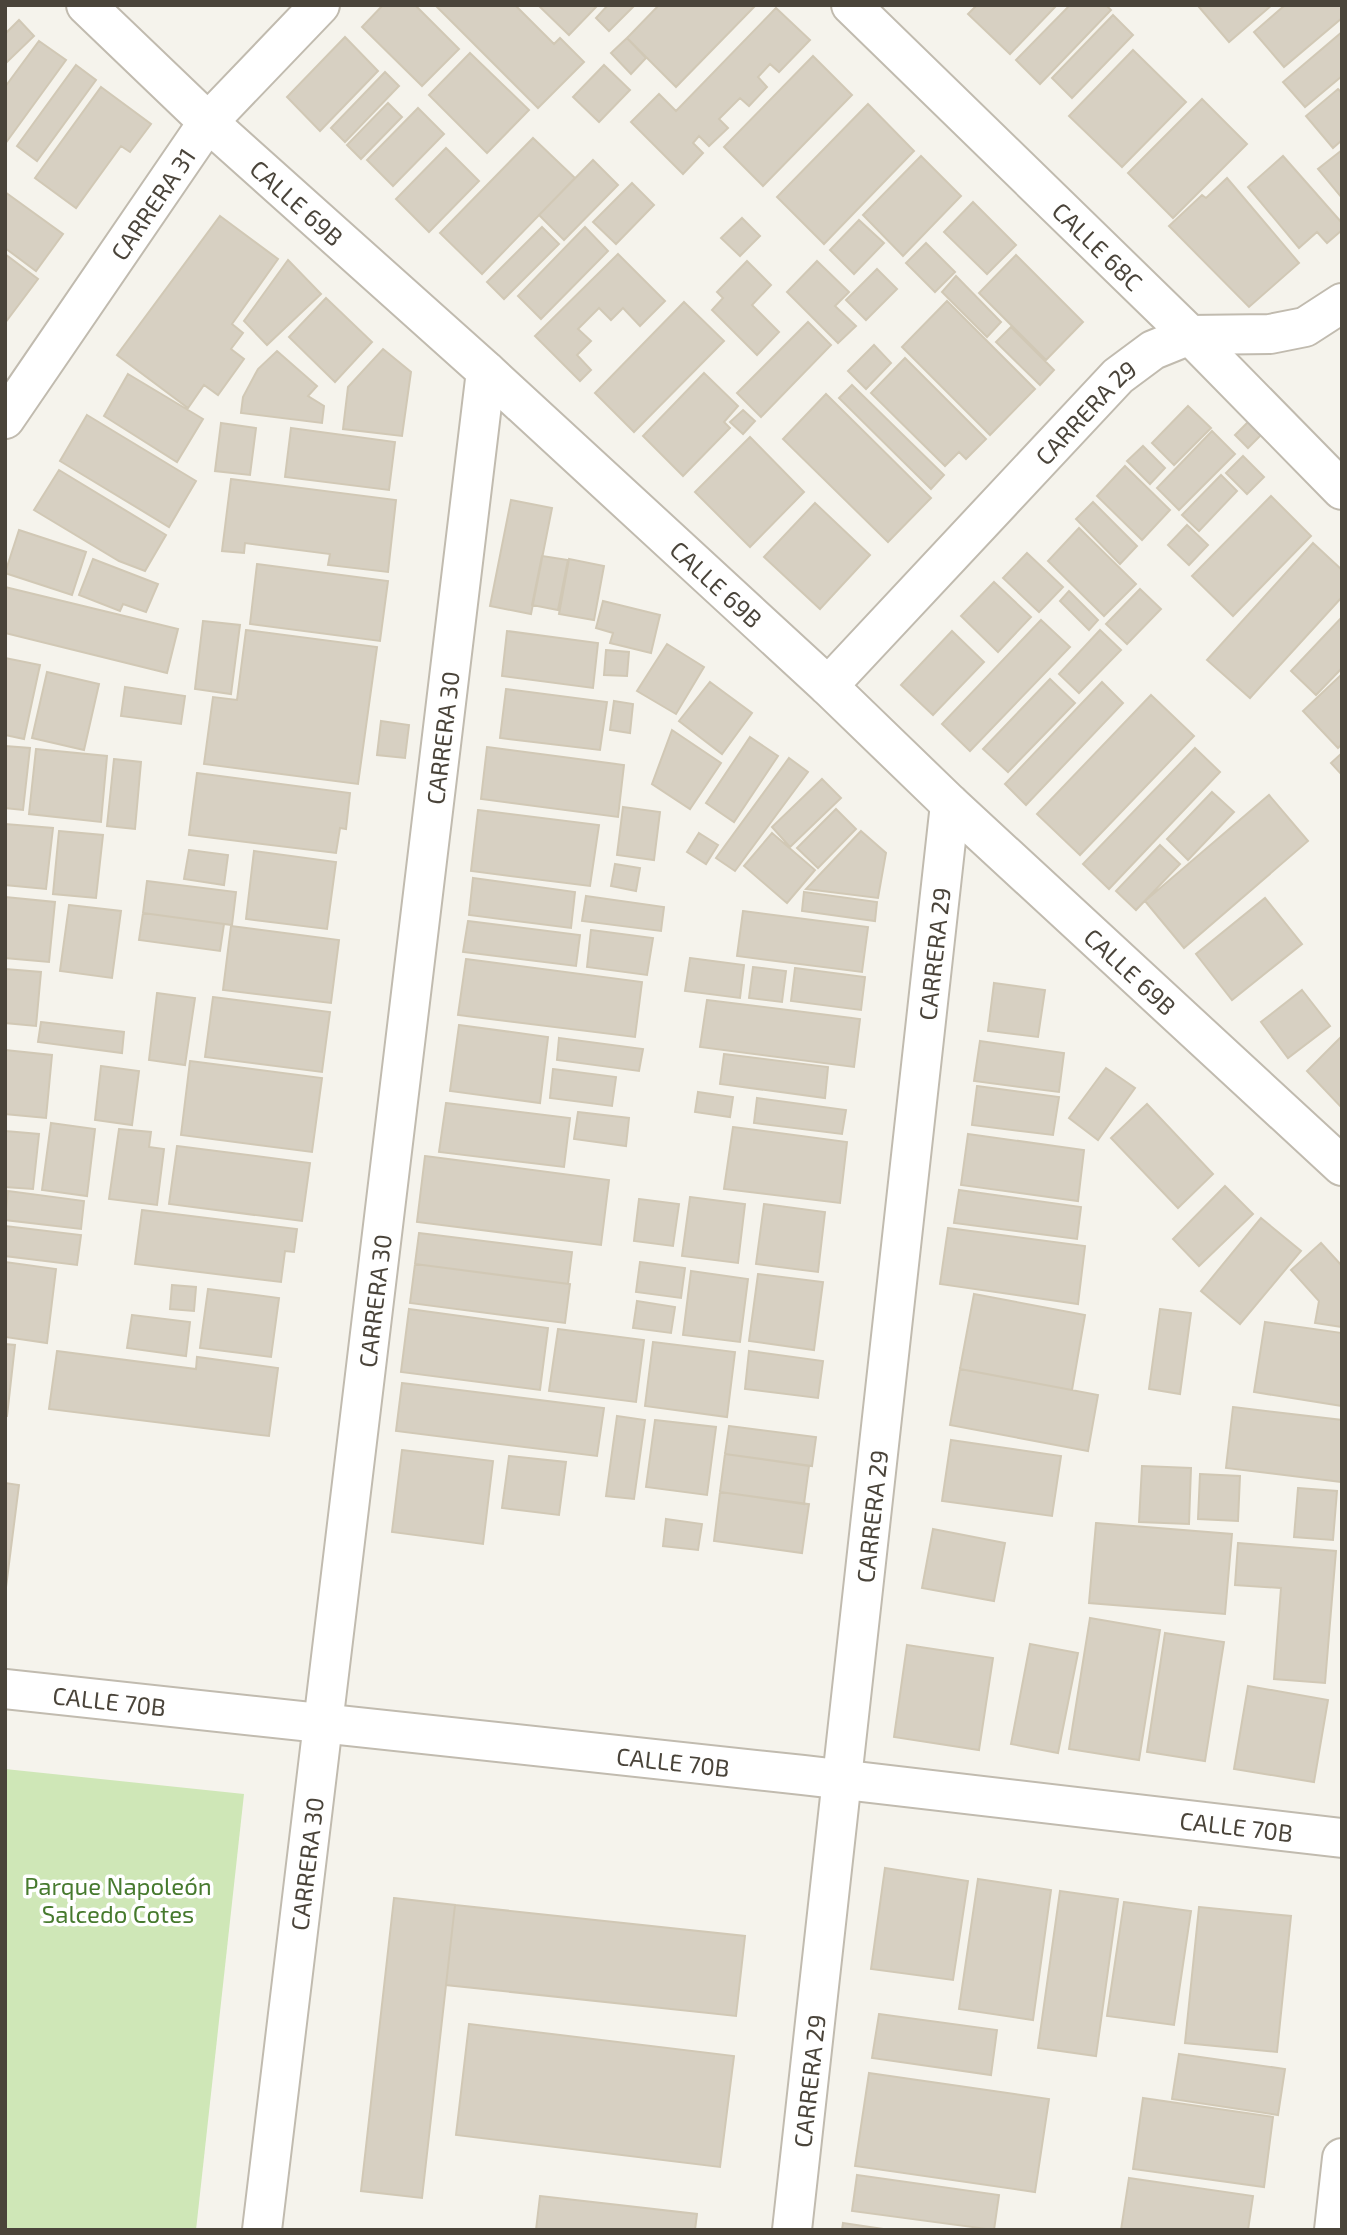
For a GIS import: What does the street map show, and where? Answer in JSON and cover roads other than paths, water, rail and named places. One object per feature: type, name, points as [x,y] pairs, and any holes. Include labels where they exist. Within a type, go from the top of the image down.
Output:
[{"type":"street","name":"CALLE 69B","points":[[86,5],[208,121],[486,371],[828,686],[950,804],[1342,1166]]},
{"type":"street","name":"CARRERA 31","points":[[5,419],[208,121],[320,5]]},
{"type":"street","name":"CALLE 68C","points":[[851,5],[1190,335],[1342,490]]},
{"type":"street","name":"CARRERA 29","points":[[828,686],[1118,376],[1153,350],[1190,335],[1270,334],[1305,327],[1342,303]]},
{"type":"street","name":"CARRERA 30","points":[[262,2230],[486,371]]},
{"type":"street","name":"CARRERA 29","points":[[792,2230],[950,804]]},
{"type":"street","name":"CALLE 70B","points":[[5,1689],[842,1779],[1342,1838]]},
{"type":"street","points":[[1334,2230],[1342,2158]]},
{"type":"park label","name":"Parque Napoleón Salcedo Cotes","points":[[118,1899]]}]
